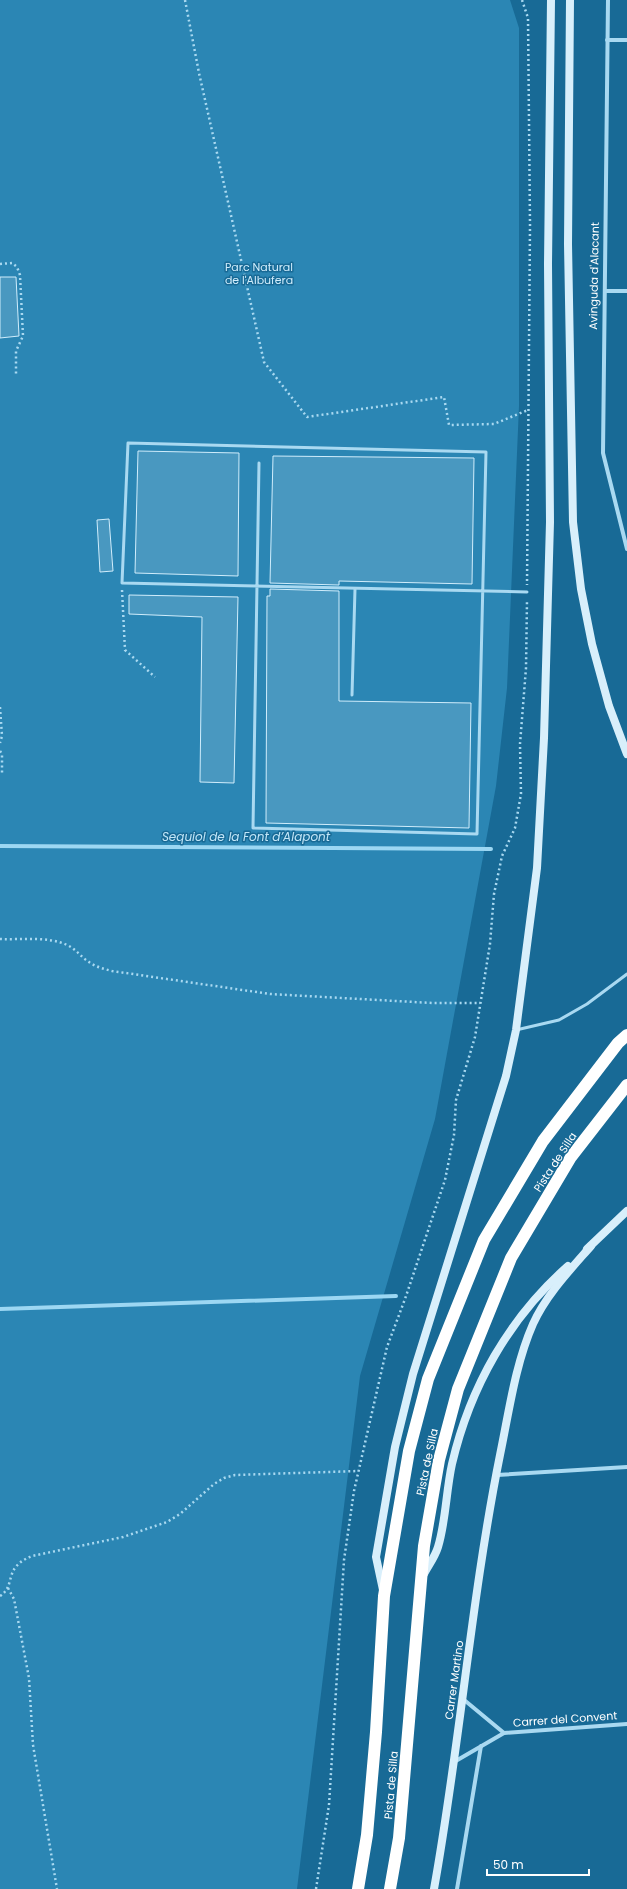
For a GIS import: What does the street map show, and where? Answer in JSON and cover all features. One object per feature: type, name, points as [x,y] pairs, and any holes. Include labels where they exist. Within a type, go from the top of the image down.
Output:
[{"type":"highway","name":"Pista de Silla","points":[[358,1889],[367,1835],[376,1732],[384,1596],[409,1451],[428,1379],[484,1240],[543,1141],[618,1043],[627,1034]]},
{"type":"highway","name":"Pista de Silla","points":[[390,1889],[399,1838],[424,1546],[439,1460],[458,1389],[508,1265],[571,1157],[627,1085]]},
{"type":"main road","points":[[384,1596],[376,1557],[395,1447],[413,1374],[506,1076],[516,1030],[536,868],[544,738],[550,522],[548,264],[551,0]]},
{"type":"main road","points":[[570,0],[568,244],[573,522],[581,589],[592,644],[609,706],[627,754]]},
{"type":"main road","points":[[420,1582],[438,1548],[452,1464],[463,1427],[484,1375],[509,1330],[546,1286],[591,1246],[627,1211]]},
{"type":"main road","name":"Carrer Martino","points":[[434,1889],[445,1830],[484,1545],[496,1475],[518,1371],[533,1324],[540,1311],[561,1282],[591,1246]]},
{"type":"street","name":"Avinguda d'Alacant","points":[[608,0],[606,291],[603,453],[627,549]]},
{"type":"street","points":[[607,40],[627,40]]},
{"type":"street","points":[[606,291],[627,291]]},
{"type":"street","points":[[496,1475],[627,1467]]},
{"type":"street","name":"Carrer del Convent","points":[[462,1699],[504,1733]]},
{"type":"street","name":"Carrer del Convent","points":[[454,1762],[504,1733],[627,1724]]},
{"type":"street","points":[[457,1889],[481,1746]]},
{"type":"lane","points":[[259,463],[257,586],[253,828],[477,834],[483,591],[486,452],[128,443],[122,583],[257,586],[355,588],[483,591],[527,592]]},
{"type":"lane","points":[[352,695],[355,588]]},
{"type":"lane","points":[[516,1030],[559,1020],[587,1004],[627,974]]},
{"type":"path","points":[[185,0],[199,72],[264,362],[307,417],[444,398],[449,425],[494,424],[528,410]]},
{"type":"path","points":[[316,1889],[329,1805],[344,1560],[358,1471],[387,1347],[405,1299],[445,1180],[454,1135],[456,1100],[475,1037],[490,944],[497,879],[502,856],[515,828],[521,794],[520,744],[526,668],[530,217],[528,18],[522,0]]},
{"type":"path","points":[[0,264],[12,263],[17,268],[20,275],[23,336],[16,351],[16,374]]},
{"type":"path","points":[[122,583],[125,650],[155,677]]},
{"type":"path","points":[[0,707],[2,736],[0,743]]},
{"type":"path","points":[[0,751],[2,775]]},
{"type":"path","points":[[0,939],[54,941],[71,947],[89,962],[112,971],[246,991],[432,1004],[480,1003]]},
{"type":"path","points":[[0,1596],[8,1588],[14,1567],[22,1560],[32,1556],[123,1537],[167,1522],[180,1514],[224,1478],[235,1475],[358,1471]]},
{"type":"path","points":[[8,1588],[14,1598],[29,1678],[33,1745],[57,1889]]},
{"type":"green space","name":"Parc Natural de l'Albufera","points":[[0,0],[510,0],[519,28],[519,406],[507,688],[496,786],[435,1119],[360,1376],[297,1889],[0,1889]]},
{"type":"building","points":[[0,277],[16,277],[19,336],[0,338]]},
{"type":"building","points":[[138,451],[239,453],[238,576],[135,573]]},
{"type":"building","points":[[273,456],[474,458],[472,584],[339,581],[339,585],[270,583]]},
{"type":"building","points":[[109,519],[113,571],[100,572],[97,520]]},
{"type":"building","points":[[270,589],[339,591],[339,701],[471,703],[469,828],[266,823],[267,596],[270,596]]},
{"type":"building","points":[[129,595],[238,597],[234,783],[200,782],[202,617],[129,614]]},
{"type":"waterway","name":"Sequiol de la Font d’Alapont","points":[[0,846],[491,849]]},
{"type":"waterway","points":[[0,1309],[396,1296]]}]
